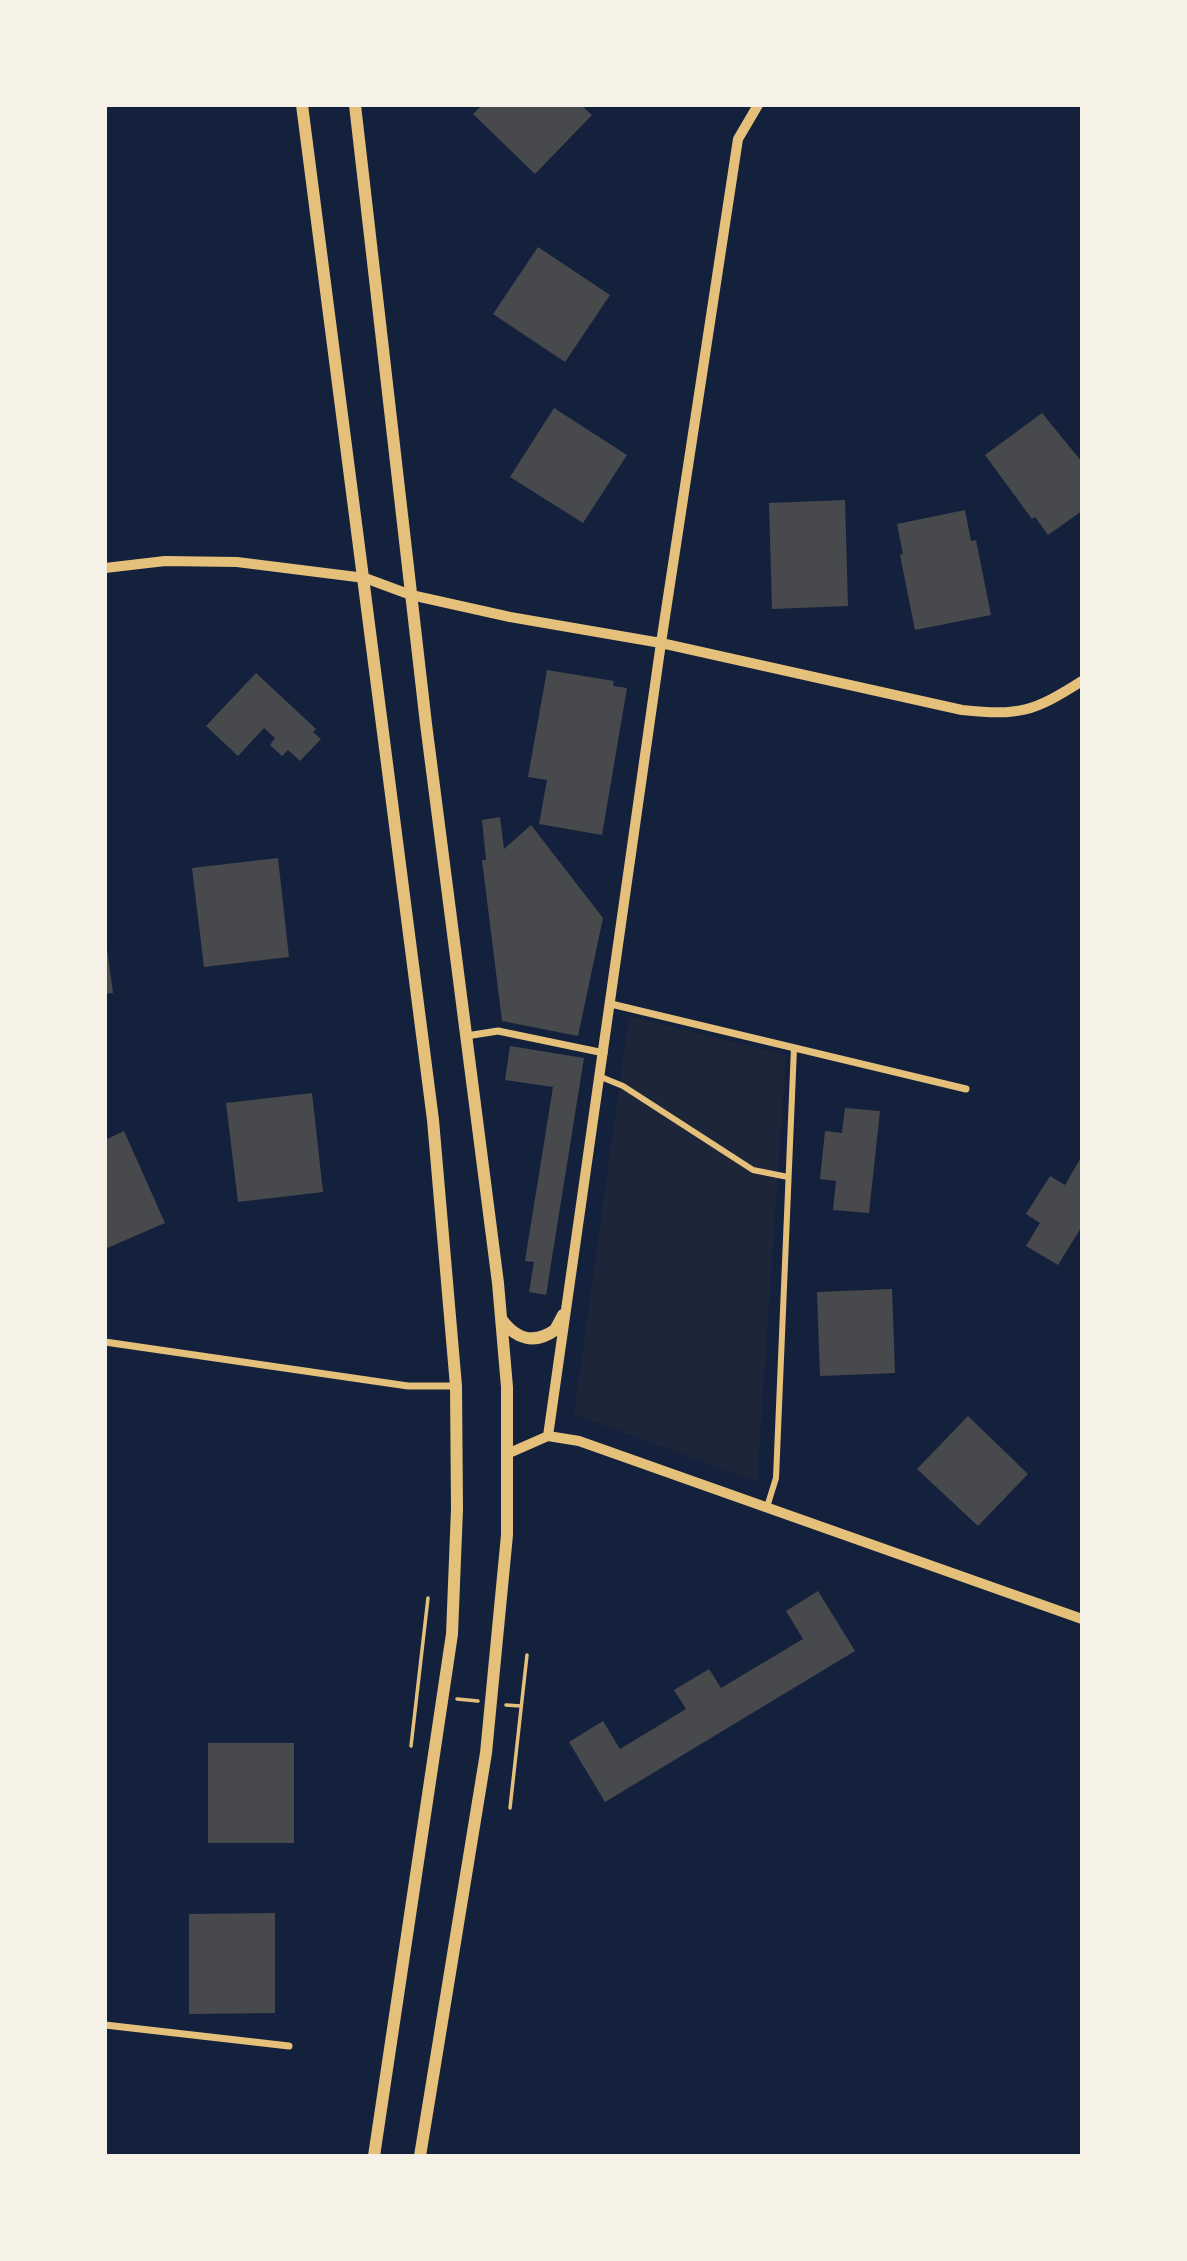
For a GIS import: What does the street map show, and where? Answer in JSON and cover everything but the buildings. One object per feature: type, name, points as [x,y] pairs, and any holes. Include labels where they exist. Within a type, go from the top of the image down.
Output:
[{"type":"main road","points":[[302,105],[433,1120],[456,1386],[457,1509],[452,1634],[374,2156]]},
{"type":"main road","points":[[355,105],[411,595],[501,1318],[507,1387],[505,1574],[486,1753],[420,2156]]},
{"type":"main road","points":[[501,1318],[516,1335],[530,1339],[555,1331],[564,1315]]},
{"type":"street","points":[[548,1436],[661,643],[738,139],[758,105]]},
{"type":"street","points":[[105,568],[164,561],[237,562],[365,578],[411,595],[510,617],[661,643],[962,710],[1002,714],[1042,706],[1082,681]]},
{"type":"street","points":[[611,1004],[966,1089]]},
{"type":"street","points":[[466,1036],[498,1031],[604,1054]]},
{"type":"street","points":[[767,1507],[776,1478],[794,1048]]},
{"type":"street","points":[[601,1077],[623,1086],[752,1170],[788,1177]]},
{"type":"street","points":[[105,1342],[408,1386],[456,1386]]},
{"type":"street","points":[[507,1454],[548,1436],[579,1441],[1082,1619]]},
{"type":"street","points":[[105,2025],[289,2046]]},
{"type":"path","points":[[411,1746],[428,1598]]},
{"type":"path","points":[[510,1808],[527,1655]]},
{"type":"path","points":[[417,1695],[430,1696]]},
{"type":"path","points":[[456,1699],[482,1702]]},
{"type":"path","points":[[495,1703],[522,1706]]},
{"type":"shaded area","points":[[629,1016],[786,1055],[757,1482],[574,1414]]}]
